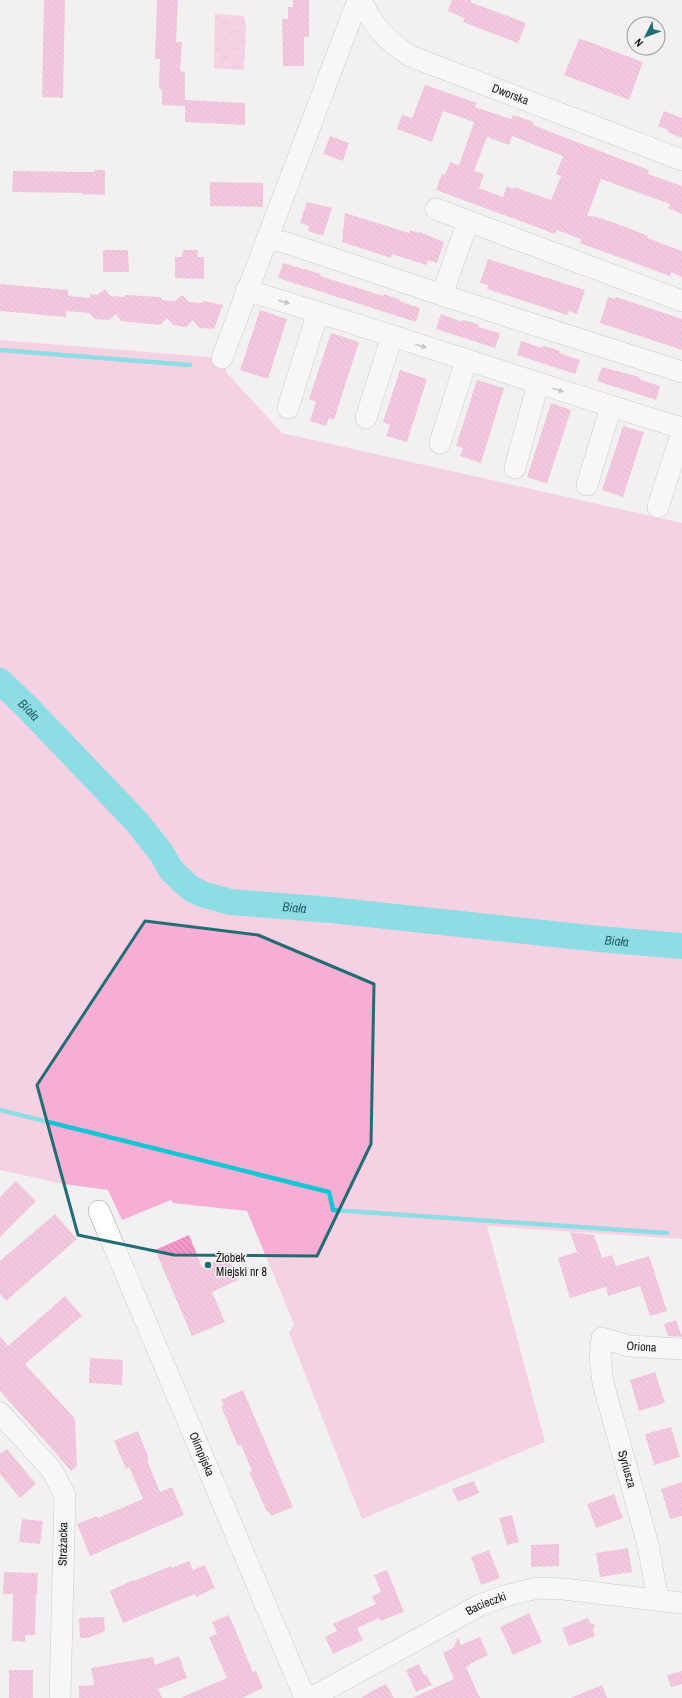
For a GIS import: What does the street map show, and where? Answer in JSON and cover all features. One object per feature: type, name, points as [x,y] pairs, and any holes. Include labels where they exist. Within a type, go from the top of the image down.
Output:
[{"type":"street","points":[[222,358],[246,290],[358,0]]},
{"type":"street","name":"Dworska","points":[[361,0],[368,15],[378,30],[393,45],[410,56],[682,160]]},
{"type":"street","points":[[436,209],[682,301]]},
{"type":"street","points":[[442,295],[468,221]]},
{"type":"street","points":[[266,239],[287,243],[442,295],[682,372]]},
{"type":"street","points":[[246,290],[538,384],[682,428]]},
{"type":"street","points":[[288,408],[318,312]]},
{"type":"street","points":[[366,418],[392,336]]},
{"type":"street","points":[[440,443],[466,361]]},
{"type":"street","points":[[515,468],[538,384]]},
{"type":"street","points":[[587,485],[611,407]]},
{"type":"street","points":[[658,507],[682,432]]},
{"type":"street","name":"Olimpijska","points":[[99,1211],[305,1698]]},
{"type":"street","name":"Oriona","points":[[602,1338],[629,1346],[682,1350]]},
{"type":"street","name":"Syriusza","points":[[602,1338],[600,1358],[603,1383],[648,1545],[658,1600]]},
{"type":"street","name":"Strażacka","points":[[0,1413],[51,1469],[65,1495],[60,1698]]},
{"type":"street","name":"Bacieczki","points":[[311,1698],[480,1605],[508,1595],[538,1588],[682,1603]]},
{"type":"highlighted area","points":[[145,921],[258,935],[374,984],[371,1144],[317,1256],[174,1255],[78,1235],[37,1085]]},
{"type":"green space","points":[[215,14],[244,16],[246,28],[244,70],[214,68]]},
{"type":"green space","points":[[0,340],[222,358],[227,373],[282,433],[682,523],[682,1239],[487,1226],[545,1442],[362,1519],[289,1333],[294,1324],[247,1211],[173,1203],[171,1200],[122,1220],[108,1190],[64,1184],[0,1170]]},
{"type":"building","points":[[44,0],[65,0],[63,98],[42,97]]},
{"type":"building","points":[[157,0],[178,0],[176,42],[182,42],[180,71],[185,72],[185,106],[162,105],[162,89],[159,89],[160,59],[155,59]]},
{"type":"building","points":[[293,0],[309,0],[309,37],[304,37],[304,66],[283,66],[282,19],[288,19],[288,7],[293,7]]},
{"type":"building","points":[[452,0],[471,0],[470,2],[526,23],[518,43],[463,22],[464,18],[448,11]]},
{"type":"building","points":[[579,39],[643,62],[629,100],[564,75]]},
{"type":"building","points":[[425,85],[477,103],[475,107],[511,119],[513,115],[534,122],[533,125],[649,170],[648,174],[682,186],[682,214],[668,208],[670,204],[601,179],[587,216],[597,217],[626,227],[648,236],[647,238],[682,251],[682,277],[671,272],[670,276],[580,243],[581,239],[557,230],[555,234],[436,190],[442,174],[445,175],[450,162],[459,165],[474,122],[443,111],[432,142],[397,129],[402,115],[412,118]],"holes":[[[512,136],[563,156],[556,174],[561,176],[551,200],[514,187],[514,189],[507,186],[503,197],[479,188],[484,174],[474,171],[487,137],[509,145]]]},
{"type":"building","points":[[185,100],[245,103],[245,125],[185,122]]},
{"type":"building","points":[[664,111],[682,118],[682,138],[667,132],[668,130],[658,126]]},
{"type":"building","points":[[330,136],[349,143],[343,161],[323,154]]},
{"type":"building","points":[[94,170],[105,170],[105,195],[82,193],[12,192],[13,171],[94,172]]},
{"type":"building","points":[[210,182],[263,183],[263,207],[210,206]]},
{"type":"building","points":[[307,202],[332,208],[323,236],[308,231],[309,226],[300,223]]},
{"type":"building","points":[[345,213],[409,233],[410,230],[420,232],[444,242],[437,263],[428,260],[426,265],[392,254],[391,258],[342,242]]},
{"type":"building","points":[[103,250],[128,250],[129,272],[103,272]]},
{"type":"building","points":[[183,250],[198,250],[197,257],[204,257],[204,279],[175,278],[175,257],[182,257]]},
{"type":"building","points":[[488,259],[585,290],[577,314],[569,311],[567,315],[487,289],[488,285],[480,283]]},
{"type":"building","points":[[283,263],[321,274],[320,276],[383,296],[384,294],[400,299],[399,301],[420,308],[416,322],[278,278]]},
{"type":"building","points":[[0,284],[68,290],[68,296],[90,298],[90,294],[97,295],[105,289],[110,296],[123,297],[126,295],[160,297],[162,300],[175,301],[182,295],[189,302],[201,303],[204,301],[223,305],[214,329],[199,328],[193,320],[186,327],[173,325],[167,318],[160,325],[121,321],[116,314],[109,320],[95,319],[89,313],[66,311],[66,317],[0,311]]},
{"type":"building","points":[[608,297],[615,299],[616,297],[682,319],[682,350],[600,323]]},
{"type":"building","points":[[260,310],[287,319],[268,379],[240,370]]},
{"type":"building","points":[[441,314],[462,322],[462,320],[471,322],[479,325],[478,327],[500,333],[495,348],[436,329]]},
{"type":"building","points":[[331,333],[359,342],[334,420],[329,418],[326,426],[310,421],[316,402],[309,399]]},
{"type":"building","points":[[521,341],[542,348],[543,346],[551,348],[560,351],[559,353],[580,360],[575,374],[517,355]]},
{"type":"building","points":[[602,367],[640,377],[639,379],[660,386],[656,400],[597,381]]},
{"type":"building","points":[[400,370],[427,379],[407,442],[386,436],[390,425],[383,422]]},
{"type":"building","points":[[477,380],[504,388],[481,463],[460,456],[463,448],[456,446]]},
{"type":"building","points":[[551,403],[571,410],[547,484],[527,477]]},
{"type":"building","points":[[623,426],[644,432],[623,497],[602,490]]},
{"type":"building","points":[[16,1181],[36,1201],[0,1237],[0,1197]]},
{"type":"building","points":[[55,1214],[77,1239],[6,1301],[0,1294],[0,1261]]},
{"type":"building","points":[[570,1232],[594,1235],[602,1258],[612,1255],[616,1266],[649,1256],[667,1311],[650,1316],[640,1286],[608,1296],[606,1287],[570,1298],[558,1258],[577,1252]]},
{"type":"building","points":[[189,1235],[202,1267],[228,1256],[238,1280],[212,1292],[225,1322],[192,1336],[155,1250]]},
{"type":"building","points":[[65,1296],[82,1316],[25,1364],[75,1419],[77,1466],[71,1471],[0,1391],[0,1336],[8,1346]]},
{"type":"building","points":[[676,1320],[682,1337],[668,1336],[664,1324]]},
{"type":"building","points":[[90,1358],[123,1360],[122,1385],[89,1383]]},
{"type":"building","points":[[655,1372],[665,1403],[639,1411],[630,1380]]},
{"type":"building","points":[[243,1390],[293,1507],[271,1516],[269,1511],[267,1512],[249,1472],[252,1471],[241,1445],[238,1446],[221,1406],[224,1405],[221,1400]]},
{"type":"building","points":[[671,1427],[680,1457],[654,1465],[645,1434]]},
{"type":"building","points":[[138,1431],[149,1459],[147,1460],[160,1492],[172,1487],[184,1515],[90,1556],[77,1524],[97,1516],[98,1518],[143,1499],[129,1467],[126,1469],[114,1441]]},
{"type":"building","points":[[7,1449],[36,1484],[20,1498],[0,1474],[0,1454]]},
{"type":"building","points":[[474,1481],[479,1493],[458,1502],[452,1489]]},
{"type":"building","points":[[682,1482],[682,1516],[670,1519],[661,1489]]},
{"type":"building","points":[[614,1494],[623,1518],[596,1528],[587,1504]]},
{"type":"building","points":[[512,1515],[519,1542],[507,1545],[499,1518]]},
{"type":"building","points":[[22,1519],[43,1521],[40,1544],[19,1542]]},
{"type":"building","points":[[559,1544],[559,1566],[531,1567],[531,1545]]},
{"type":"building","points":[[628,1548],[632,1572],[600,1577],[596,1553]]},
{"type":"building","points":[[489,1550],[500,1578],[481,1585],[471,1557]]},
{"type":"building","points":[[189,1561],[193,1570],[205,1565],[215,1588],[196,1597],[195,1594],[123,1623],[110,1591],[133,1580],[134,1581],[171,1566],[172,1568]]},
{"type":"building","points":[[387,1570],[404,1612],[380,1621],[379,1618],[357,1628],[363,1640],[333,1654],[325,1637],[337,1631],[333,1624],[376,1604],[372,1596],[381,1592],[374,1575]]},
{"type":"building","points":[[4,1572],[38,1573],[35,1635],[25,1635],[25,1642],[12,1641],[13,1594],[3,1594]]},
{"type":"building","points":[[529,1613],[542,1642],[513,1655],[500,1627]]},
{"type":"building","points":[[229,1615],[253,1672],[256,1671],[263,1688],[242,1698],[180,1698],[227,1678],[209,1637],[217,1634],[212,1622]]},
{"type":"building","points":[[104,1617],[105,1631],[88,1638],[80,1638],[79,1618]]},
{"type":"building","points":[[588,1618],[590,1623],[595,1625],[593,1630],[595,1636],[569,1646],[562,1628]]},
{"type":"building","points":[[480,1637],[488,1655],[466,1667],[480,1698],[412,1698],[454,1679],[443,1653],[453,1648],[458,1638],[461,1645]]},
{"type":"building","points":[[179,1656],[187,1678],[158,1689],[162,1698],[79,1698],[79,1686],[94,1685],[91,1668],[153,1657],[155,1665]]},
{"type":"building","points":[[419,1664],[424,1675],[426,1674],[432,1685],[416,1692],[406,1670]]},
{"type":"building","points":[[9,1670],[33,1670],[33,1698],[9,1698]]},
{"type":"building","points":[[682,1671],[682,1684],[671,1687],[667,1675]]},
{"type":"building","points":[[386,1684],[394,1698],[361,1698],[374,1690]]},
{"type":"building","points":[[602,1685],[607,1698],[570,1698]]},
{"type":"waterway","points":[[0,350],[190,365]]},
{"type":"waterway","name":"Biała","points":[[0,681],[27,707],[137,822],[162,854],[171,870],[190,888],[202,894],[230,902],[331,910],[599,939],[682,946]]},
{"type":"waterway","points":[[0,1110],[329,1192],[333,1210],[667,1233]]},
{"type":"place","name":"Żłobek Miejski nr 8","points":[[208,1265]]}]
